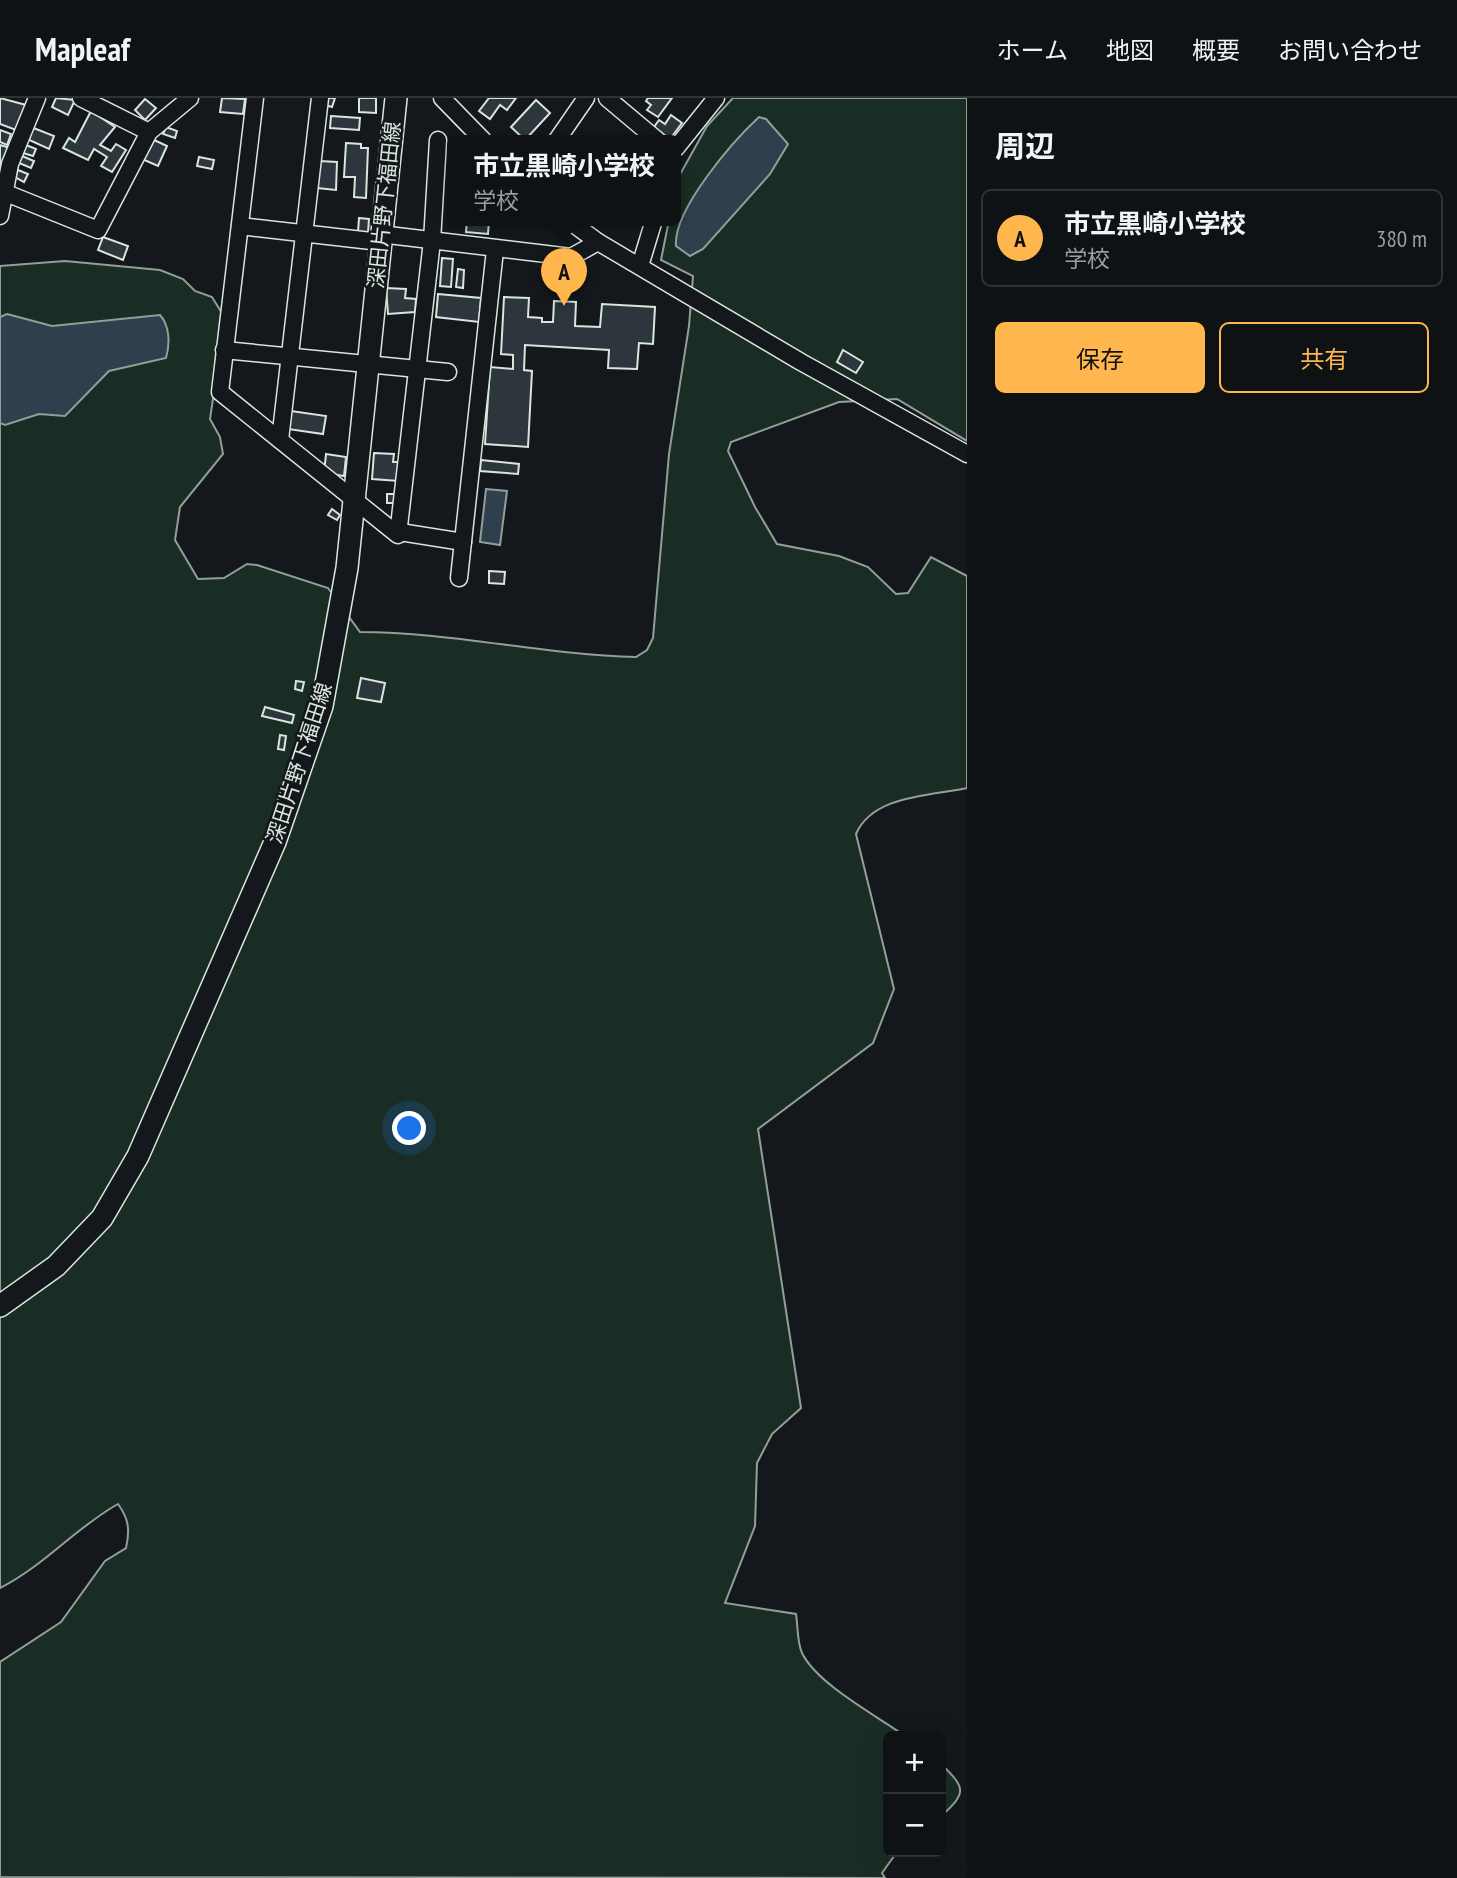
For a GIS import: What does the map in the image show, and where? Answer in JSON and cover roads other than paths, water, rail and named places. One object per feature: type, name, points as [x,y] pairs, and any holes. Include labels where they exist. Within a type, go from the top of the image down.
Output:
[{"type":"main road","name":"深田片野下福田線","points":[[0,1306],[56,1266],[102,1218],[143,1143],[275,842],[322,706],[347,568],[396,98]]},
{"type":"street","points":[[0,216],[10,164],[37,98]]},
{"type":"street","points":[[81,98],[104,103],[149,132]]},
{"type":"street","points":[[6,193],[98,230],[149,132],[190,98]]},
{"type":"street","points":[[255,98],[220,392],[353,502],[398,535],[400,533],[463,542]]},
{"type":"street","points":[[280,440],[320,98]]},
{"type":"street","points":[[442,98],[478,135]]},
{"type":"street","points":[[560,135],[586,98]]},
{"type":"street","points":[[607,98],[651,135]]},
{"type":"street","points":[[681,142],[716,98]]},
{"type":"street","points":[[400,533],[432,242],[438,140]]},
{"type":"street","points":[[240,226],[571,257],[598,242]]},
{"type":"street","points":[[576,226],[598,242],[800,362],[967,454]]},
{"type":"street","points":[[640,266],[652,226]]},
{"type":"street","points":[[459,578],[495,250]]},
{"type":"street","points":[[224,350],[448,372]]},
{"type":"water","points":[[759,117],[766,119],[788,144],[770,174],[703,249],[690,256],[676,246],[684,214],[707,177]]},
{"type":"water","points":[[7,314],[52,326],[160,315],[166,324],[168,335],[166,358],[109,371],[65,416],[39,414],[5,425],[0,423],[0,317]]},
{"type":"water","points":[[486,489],[507,491],[500,545],[480,542]]},
{"type":"place","name":"市立黒崎小学校","points":[[564,306]]}]
